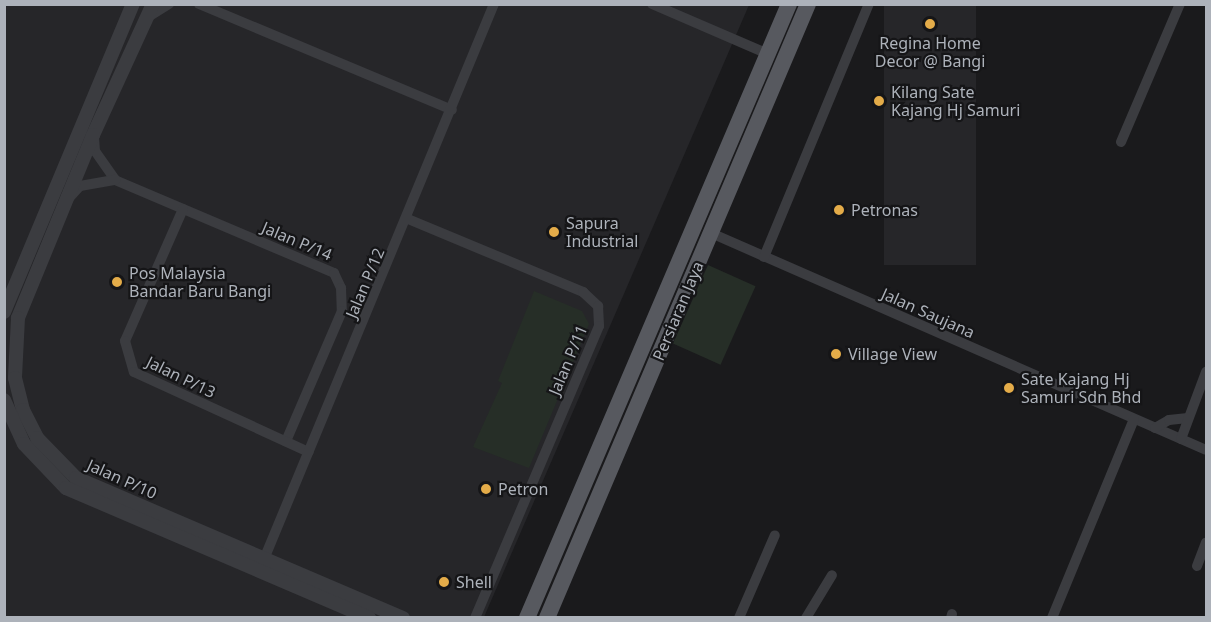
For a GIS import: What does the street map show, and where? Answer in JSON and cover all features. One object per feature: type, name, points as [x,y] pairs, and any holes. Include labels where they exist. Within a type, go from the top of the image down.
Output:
[{"type":"main road","name":"Persiaran Jaya","points":[[528,617],[789,4]]},
{"type":"main road","name":"Persiaran Jaya","points":[[546,618],[808,4]]},
{"type":"street","points":[[4,312],[133,4]]},
{"type":"street","points":[[150,11],[169,4]]},
{"type":"street","points":[[199,4],[452,110]]},
{"type":"street","name":"Jalan P/12","points":[[262,564],[408,219],[494,4]]},
{"type":"street","points":[[652,4],[768,54]]},
{"type":"street","points":[[764,256],[869,4]]},
{"type":"street","points":[[1121,142],[1180,4]]},
{"type":"street","name":"Jalan P/10","points":[[150,11],[93,135],[17,326],[15,378],[23,410],[37,438],[76,478],[262,564],[369,618]]},
{"type":"street","points":[[67,200],[80,186],[115,180],[95,151],[93,135]]},
{"type":"street","name":"Jalan P/14","points":[[115,180],[334,273],[340,288],[342,311],[286,441]]},
{"type":"street","name":"Jalan P/13","points":[[183,209],[125,341],[134,372],[309,452]]},
{"type":"street","name":"Jalan P/11","points":[[408,219],[583,292],[598,306],[599,326],[475,618]]},
{"type":"street","name":"Jalan Saujana","points":[[711,233],[1206,450]]},
{"type":"street","points":[[1181,439],[1206,372]]},
{"type":"street","name":"Jalan P/10","points":[[4,400],[24,444],[66,488],[403,618]]},
{"type":"street","points":[[1155,428],[1169,420],[1188,418]]},
{"type":"street","points":[[1053,618],[1134,419]]},
{"type":"street","points":[[739,618],[775,535]]},
{"type":"street","points":[[1197,566],[1206,543]]},
{"type":"street","points":[[806,618],[832,574]]},
{"type":"shaded area","points":[[4,5],[749,5],[484,617],[5,617]]},
{"type":"shaded area","points":[[884,5],[976,5],[976,265],[884,265]]},
{"type":"shaded area","points":[[708,265],[756,286],[721,365],[673,344]]},
{"type":"shaded area","points":[[534,291],[582,311],[589,324],[529,468],[473,447],[502,383],[498,381]]},
{"type":"place","name":"Regina Home Decor @ Bangi","points":[[930,24]]},
{"type":"place","name":"Kilang Sate Kajang Hj Samuri","points":[[879,101]]},
{"type":"place","name":"Petronas","points":[[839,210]]},
{"type":"place","name":"Sapura Industrial","points":[[554,232]]},
{"type":"place","name":"Pos Malaysia Bandar Baru Bangi","points":[[117,282]]},
{"type":"place","name":"Village View","points":[[836,354]]},
{"type":"place","name":"Sate Kajang Hj Samuri Sdn Bhd","points":[[1009,388]]},
{"type":"place","name":"Petron","points":[[486,489]]},
{"type":"place","name":"Shell","points":[[444,582]]}]
